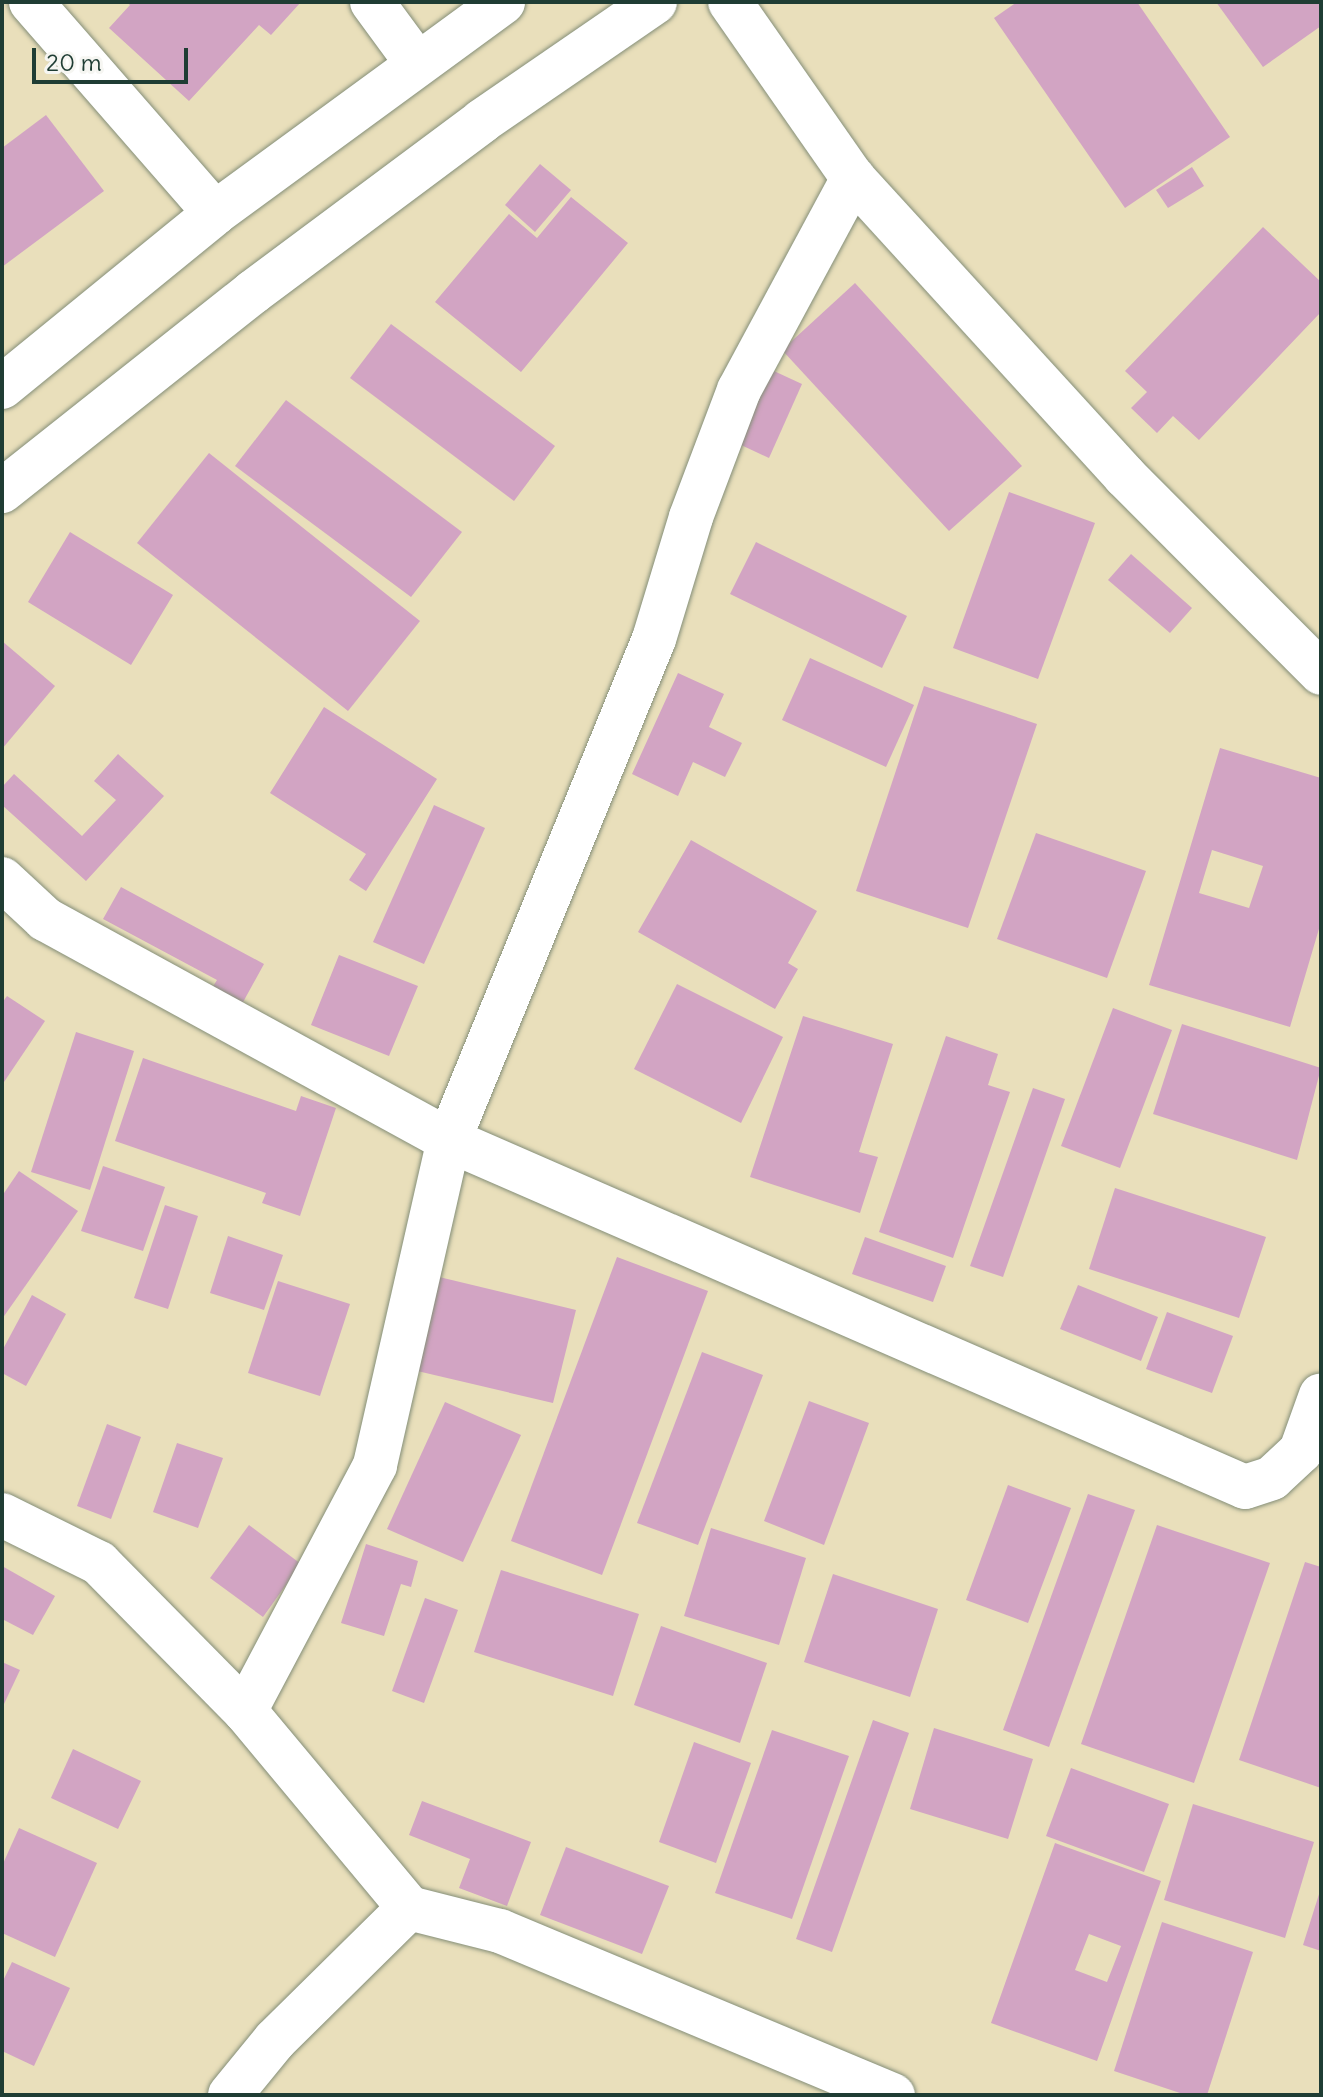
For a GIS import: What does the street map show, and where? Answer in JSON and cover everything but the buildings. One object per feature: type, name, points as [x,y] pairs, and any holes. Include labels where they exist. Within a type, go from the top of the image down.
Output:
[{"type":"street","points":[[31,2],[215,213]]},
{"type":"street","points":[[372,2],[416,62]]},
{"type":"street","points":[[2,387],[215,213],[416,62],[503,2]]},
{"type":"street","points":[[2,491],[266,282],[482,121],[655,2]]},
{"type":"street","points":[[730,2],[853,178],[1125,476],[1321,673]]},
{"type":"street","points":[[245,1711],[375,1465],[449,1140],[654,639],[691,517],[739,390],[853,178]]},
{"type":"street","points":[[2,879],[45,919],[449,1140],[1245,1487],[1272,1478],[1301,1451],[1321,1395]]},
{"type":"street","points":[[2,1515],[99,1563],[245,1711],[409,1908],[500,1931],[893,2095]]},
{"type":"street","points":[[230,2095],[275,2040],[409,1908]]}]
